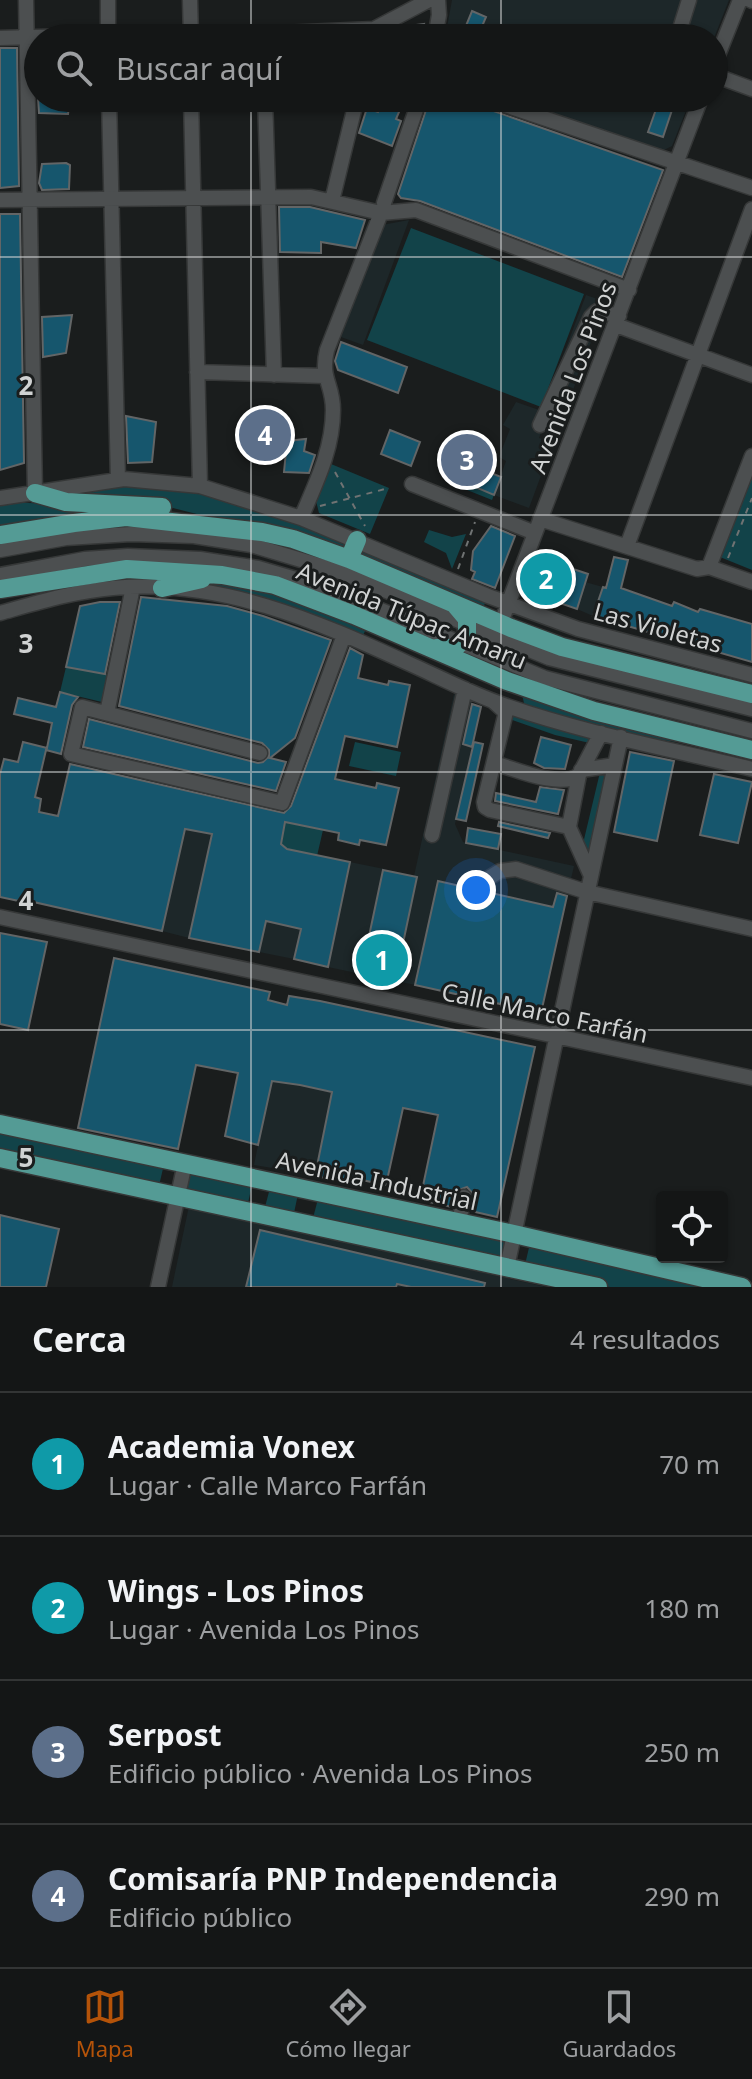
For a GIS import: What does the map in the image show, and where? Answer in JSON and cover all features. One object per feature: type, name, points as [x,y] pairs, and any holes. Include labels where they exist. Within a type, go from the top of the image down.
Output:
[{"type":"main road","points":[[35,493],[66,502],[160,507],[262,532]]},
{"type":"main road","name":"Avenida Túpac Amaru","points":[[0,535],[126,517],[262,532],[293,539],[349,559],[451,603],[498,630],[752,694]]},
{"type":"main road","points":[[349,559],[363,537]]},
{"type":"main road","name":"Avenida Túpac Amaru","points":[[0,589],[127,569],[222,575],[295,592],[426,645],[486,663],[594,711],[752,750]]},
{"type":"main road","points":[[162,588],[222,575]]},
{"type":"main road","points":[[426,645],[446,650],[461,644],[467,636],[464,613],[451,603]]},
{"type":"main road","points":[[664,728],[752,761]]},
{"type":"main road","name":"Avenida Industrial","points":[[0,1124],[413,1210],[742,1287]]},
{"type":"main road","points":[[0,1158],[598,1287]]},
{"type":"street","points":[[26,0],[27,24]]},
{"type":"street","points":[[108,0],[108,24]]},
{"type":"street","points":[[190,0],[191,24]]},
{"type":"street","points":[[389,24],[429,0]]},
{"type":"street","points":[[437,24],[438,0]]},
{"type":"street","points":[[682,24],[689,0]]},
{"type":"street","points":[[728,30],[740,0]]},
{"type":"street","points":[[0,38],[24,37]]},
{"type":"street","points":[[728,74],[752,89]]},
{"type":"street","points":[[28,112],[35,493]]},
{"type":"street","points":[[109,112],[118,480]]},
{"type":"street","points":[[191,112],[200,486]]},
{"type":"street","points":[[266,112],[274,375]]},
{"type":"street","points":[[332,201],[354,112]]},
{"type":"street","points":[[301,518],[332,436],[331,386],[324,376],[323,364],[415,112]]},
{"type":"street","points":[[525,112],[752,188]]},
{"type":"street","name":"Avenida Los Pinos","points":[[486,663],[696,112]]},
{"type":"street","points":[[0,200],[270,196],[311,197],[416,210],[629,290]]},
{"type":"street","points":[[627,546],[752,209]]},
{"type":"street","points":[[540,425],[591,317],[597,311],[752,375]]},
{"type":"street","points":[[197,372],[324,376]]},
{"type":"street","points":[[709,567],[751,460]]},
{"type":"street","name":"Las Violetas","points":[[0,498],[118,480],[162,480],[200,486],[363,537],[453,581],[578,629],[752,675]]},
{"type":"street","points":[[412,484],[480,511],[627,546],[697,569],[709,567],[752,582]]},
{"type":"street","points":[[0,550],[66,538],[131,534],[177,535],[237,542],[296,556],[338,571],[468,626],[498,630],[556,660],[752,709]]},
{"type":"street","points":[[0,575],[99,557],[176,557],[224,562],[305,580],[461,644],[486,663],[752,731]]},
{"type":"street","points":[[107,713],[133,587]]},
{"type":"street","points":[[0,613],[90,591],[133,587],[189,589],[254,601],[344,635],[492,701],[601,733],[752,769]]},
{"type":"street","points":[[260,753],[82,707],[71,754],[282,803],[344,635]]},
{"type":"street","points":[[432,835],[465,689]]},
{"type":"street","points":[[492,701],[505,715],[484,802],[487,809],[569,827]]},
{"type":"street","points":[[591,876],[569,827],[580,773],[601,733]]},
{"type":"street","points":[[507,1267],[503,1230],[556,1038],[621,737]]},
{"type":"street","points":[[494,763],[556,780],[571,780],[580,773],[615,765]]},
{"type":"street","points":[[487,879],[500,871],[516,869],[587,892],[752,929]]},
{"type":"street","name":"Calle Marco Farfán","points":[[0,917],[556,1038],[751,1072]]},
{"type":"street","points":[[158,1287],[185,1163]]},
{"type":"street","points":[[459,1222],[464,1197]]},
{"type":"path","points":[[331,464],[350,498],[363,537]]},
{"type":"path","points":[[317,507],[389,488]]},
{"type":"path","points":[[726,563],[752,498]]},
{"type":"path","points":[[316,501],[319,513]]},
{"type":"path","points":[[453,581],[480,511]]},
{"type":"path","points":[[743,520],[752,523]]},
{"type":"path","points":[[466,548],[473,551]]},
{"type":"shaded area","points":[[452,0],[729,0],[720,24],[448,24]]},
{"type":"shaded area","points":[[546,112],[685,112],[672,146],[660,152]]},
{"type":"shaded area","points":[[409,220],[363,345],[341,337],[382,225]]},
{"type":"shaded area","points":[[411,228],[584,294],[541,407],[367,340]]},
{"type":"shaded area","points":[[586,295],[606,302],[573,390],[558,385],[539,438],[553,443],[529,508],[494,495],[506,461],[499,457],[510,429],[503,425],[516,402],[542,411]]},
{"type":"shaded area","points":[[331,464],[389,488],[370,534],[319,513],[316,501]]},
{"type":"shaded area","points":[[452,469],[470,476],[468,484],[494,495],[492,500],[447,482]]},
{"type":"shaded area","points":[[752,475],[752,570],[720,557]]},
{"type":"shaded area","points":[[125,481],[200,488],[351,542],[348,552],[161,505],[15,498]]},
{"type":"shaded area","points":[[0,502],[116,506],[0,534]]},
{"type":"shaded area","points":[[429,530],[452,537],[466,534],[452,569],[446,553],[424,542]]},
{"type":"shaded area","points":[[360,547],[487,598],[481,613],[360,562]]},
{"type":"shaded area","points":[[223,577],[276,587],[365,631],[361,640],[191,588]]},
{"type":"shaded area","points":[[585,582],[603,587],[593,616],[577,609]]},
{"type":"shaded area","points":[[66,667],[107,674],[102,702],[60,692]]},
{"type":"shaded area","points":[[521,690],[702,745],[621,735],[522,709]]},
{"type":"shaded area","points":[[454,694],[481,707],[455,824],[463,842],[574,866],[564,909],[438,881],[416,985],[395,981],[417,877],[414,876]]},
{"type":"shaded area","points":[[519,712],[599,734],[594,744],[555,735],[504,717]]},
{"type":"shaded area","points":[[355,742],[401,752],[396,776],[349,766]]},
{"type":"shaded area","points":[[613,767],[591,869],[581,852],[601,768]]},
{"type":"shaded area","points":[[285,822],[323,830],[317,856],[281,847]]},
{"type":"shaded area","points":[[185,829],[212,834],[189,938],[162,931]]},
{"type":"shaded area","points":[[350,862],[384,869],[361,974],[328,967]]},
{"type":"shaded area","points":[[266,921],[301,929],[294,959],[259,952]]},
{"type":"shaded area","points":[[271,1081],[332,1092],[315,1175],[254,1165]]},
{"type":"shaded area","points":[[0,1124],[165,1160],[158,1190],[0,1155]]},
{"type":"shaded area","points":[[187,1165],[252,1185],[248,1203],[180,1195]]},
{"type":"shaded area","points":[[270,1188],[298,1194],[294,1213],[265,1207]]},
{"type":"shaded area","points":[[318,1199],[512,1235],[505,1265],[313,1218]]},
{"type":"shaded area","points":[[189,1206],[546,1287],[172,1287]]},
{"type":"shaded area","points":[[531,1239],[741,1287],[610,1287],[524,1269]]},
{"type":"building","points":[[472,11],[486,17],[483,24],[467,24]]},
{"type":"building","points":[[0,48],[17,48],[19,186],[0,188]]},
{"type":"building","points":[[39,112],[68,112],[68,114]]},
{"type":"building","points":[[366,112],[399,112],[396,119],[401,121],[392,146],[359,133]]},
{"type":"building","points":[[425,112],[496,112],[663,170],[622,277],[420,201],[401,198],[398,194]]},
{"type":"building","points":[[655,112],[671,112],[663,137],[648,132]]},
{"type":"building","points":[[42,164],[70,165],[69,189],[42,190],[39,183]]},
{"type":"building","points":[[279,207],[310,207],[365,220],[356,248],[321,242],[321,253],[280,252]]},
{"type":"building","points":[[0,214],[20,214],[24,463],[0,470]]},
{"type":"building","points":[[72,315],[66,353],[43,357],[42,317]]},
{"type":"building","points":[[341,342],[407,367],[398,393],[338,370],[335,361]]},
{"type":"building","points":[[126,416],[156,422],[152,462],[128,463]]},
{"type":"building","points":[[390,430],[420,442],[411,466],[381,454]]},
{"type":"building","points":[[461,436],[470,439],[469,444],[486,451],[479,468],[501,477],[494,495],[468,484],[470,476],[448,467]]},
{"type":"building","points":[[306,439],[304,451],[315,455],[309,473],[284,472],[287,441]]},
{"type":"building","points":[[491,526],[515,536],[495,588],[472,579],[475,572],[471,570],[473,551]]},
{"type":"building","points":[[537,557],[588,574],[577,609],[557,602],[555,607],[526,597],[523,592]]},
{"type":"building","points":[[614,557],[628,560],[621,588],[672,606],[674,602],[698,612],[700,609],[752,624],[752,662],[593,616],[603,587],[606,588]]},
{"type":"building","points":[[141,597],[227,606],[331,640],[295,738],[270,758],[286,762],[276,791],[83,747],[89,719],[258,763],[269,756],[269,750],[262,743],[119,706]]},
{"type":"building","points":[[120,602],[105,674],[66,667],[80,606]]},
{"type":"building","points":[[350,648],[363,655],[358,678],[388,685],[389,681],[410,685],[397,747],[345,736],[335,779],[376,788],[377,783],[399,788],[386,845],[360,840],[359,845],[338,840],[339,833],[285,822],[281,844],[287,849],[350,862],[328,967],[294,959],[301,929],[266,921],[259,952],[189,938],[212,834],[185,829],[162,931],[0,897],[0,774],[4,759],[18,762],[23,742],[47,748],[52,723],[14,714],[18,698],[56,707],[60,692],[78,697],[72,705],[61,754],[46,750],[35,797],[41,799],[39,812],[58,816],[70,764],[284,813],[291,806]]},
{"type":"building","points":[[472,704],[481,707],[472,747],[463,744]]},
{"type":"building","points":[[541,737],[571,745],[565,769],[544,768],[534,763]]},
{"type":"building","points":[[474,742],[483,744],[466,821],[456,819]]},
{"type":"building","points":[[630,752],[674,761],[657,841],[614,832]]},
{"type":"building","points":[[714,774],[752,782],[738,843],[700,835]]},
{"type":"building","points":[[540,787],[564,790],[558,814],[495,801],[496,793],[536,802]]},
{"type":"building","points":[[499,822],[550,833],[548,838],[498,826]]},
{"type":"building","points":[[468,828],[501,834],[498,849],[466,843]]},
{"type":"building","points":[[383,870],[417,877],[395,981],[361,974]]},
{"type":"building","points":[[438,881],[553,907],[557,893],[567,896],[541,1013],[415,985]]},
{"type":"building","points":[[0,933],[47,942],[28,1030],[0,1024]]},
{"type":"building","points":[[114,958],[270,992],[268,1000],[287,1005],[289,996],[320,1001],[535,1047],[497,1217],[471,1211],[474,1195],[467,1187],[456,1191],[452,1207],[420,1200],[438,1115],[403,1108],[386,1185],[352,1178],[350,1183],[315,1176],[332,1092],[300,1085],[272,1081],[258,1145],[225,1136],[238,1073],[196,1065],[178,1149],[78,1128]]},
{"type":"building","points":[[0,1215],[59,1229],[46,1287],[0,1287]]},
{"type":"building","points":[[260,1230],[485,1283],[484,1287],[411,1287],[397,1284],[396,1287],[246,1287]]},
{"type":"place","name":"Comisaría PNP Independencia","points":[[265,435]]},
{"type":"place","name":"Serpost","points":[[467,460]]},
{"type":"place","name":"Wings - Los Pinos","points":[[546,579]]},
{"type":"place","name":"Academia Vonex","points":[[382,960]]}]
